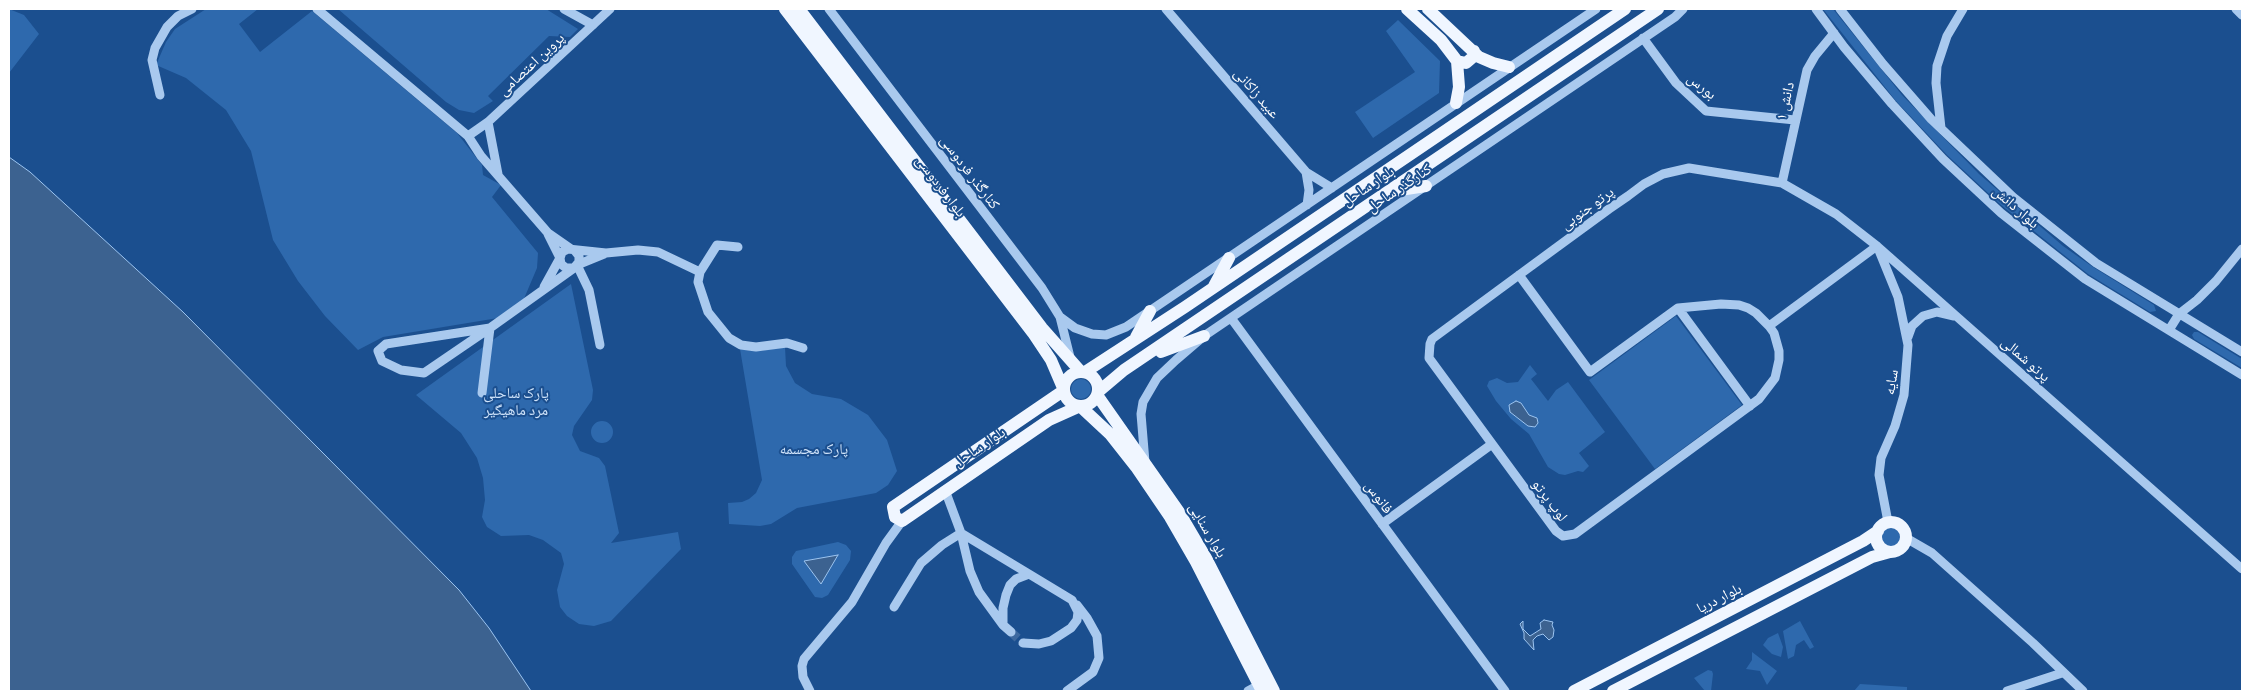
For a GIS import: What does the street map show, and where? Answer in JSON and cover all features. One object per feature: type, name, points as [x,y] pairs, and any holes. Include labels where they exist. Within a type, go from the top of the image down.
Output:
[{"type":"main road","name":"بلوار فردوسی","points":[[784,9],[1033,333],[1051,360],[1063,389]]},
{"type":"main road","name":"بلوار فردوسی","points":[[799,9],[1042,328],[1083,372]]},
{"type":"main road","points":[[1406,9],[1441,40],[1456,61],[1459,86],[1456,103]]},
{"type":"main road","points":[[1428,9],[1485,60],[1509,67]]},
{"type":"main road","name":"بلوار ساحل","points":[[1083,372],[1213,288],[1625,9]]},
{"type":"main road","name":"بلوار ساحل","points":[[1098,393],[1124,370],[1658,9]]},
{"type":"main road","points":[[1456,61],[1466,63],[1473,57],[1474,51]]},
{"type":"main road","points":[[1388,192],[1426,186]]},
{"type":"main road","points":[[1213,288],[1229,258]]},
{"type":"main road","points":[[1136,339],[1150,311]]},
{"type":"main road","points":[[1142,359],[1204,336]]},
{"type":"main road","points":[[1083,372],[1097,382],[1098,393],[1093,402],[1080,407],[1068,402],[1063,389],[1070,375],[1083,372]]},
{"type":"main road","name":"بلوار ساحل","points":[[1063,389],[893,506],[896,517],[902,521],[1049,420],[1080,407]]},
{"type":"main road","name":"بلوار سنایی","points":[[1098,393],[1179,512],[1206,558],[1274,691]]},
{"type":"main road","name":"بلوار سنایی","points":[[1080,407],[1110,434],[1136,467],[1170,517],[1196,562],[1257,689]]},
{"type":"main road","points":[[1614,691],[1872,557],[1899,550],[1906,538],[1901,526],[1888,522],[1878,531],[1878,544],[1890,552]]},
{"type":"main road","name":"بلوار دریا","points":[[1574,691],[1863,541],[1878,531]]},
{"type":"street","points":[[160,96],[152,60],[155,48],[167,27],[178,16],[192,9]]},
{"type":"street","points":[[317,9],[468,136],[481,156],[548,233],[579,256],[576,266],[490,328],[424,373],[401,370],[382,362],[378,351],[386,344],[490,328]]},
{"type":"street","points":[[564,9],[593,25]]},
{"type":"street","name":"پروین اعتصامی","points":[[468,136],[488,122],[610,9]]},
{"type":"street","name":"کنارگذر فردوسی","points":[[828,9],[1042,288],[1060,316],[1071,361]]},
{"type":"street","name":"عبید زاکانی","points":[[1166,9],[1306,172],[1332,188]]},
{"type":"street","points":[[1060,316],[1075,328],[1092,334],[1106,335],[1126,328],[1596,9]]},
{"type":"street","name":"کنارگذر ساحل","points":[[1145,462],[1141,414],[1143,402],[1157,378],[1204,336],[1675,17],[1683,9]]},
{"type":"street","name":"بلوار دانش","points":[[1816,9],[1868,76],[1917,132],[1997,209],[2085,279],[2242,375]]},
{"type":"street","name":"بلوار دانش","points":[[1840,9],[1883,64],[1941,128],[2010,195],[2096,263],[2242,352]]},
{"type":"street","points":[[1941,128],[1936,66],[1946,36],[1963,9]]},
{"type":"street","points":[[2236,9],[2242,15]]},
{"type":"street","name":"دانش ۱","points":[[1782,183],[1806,70],[1834,33]]},
{"type":"street","name":"بورس","points":[[1644,38],[1676,83],[1706,111],[1795,120]]},
{"type":"street","points":[[488,122],[498,176]]},
{"type":"street","name":"پرتو جنوبی","points":[[1432,339],[1644,184],[1663,174],[1689,168],[1782,183]]},
{"type":"street","points":[[1306,172],[1309,190],[1307,205]]},
{"type":"street","name":"پرتو شمالی","points":[[1782,183],[1836,214],[1877,246],[2242,569]]},
{"type":"street","points":[[548,233],[563,266],[568,269],[606,253]]},
{"type":"street","points":[[738,247],[717,245],[700,272],[698,282],[708,312],[728,338],[741,344],[756,347],[787,343],[803,348]]},
{"type":"street","points":[[1769,326],[1877,246]]},
{"type":"street","name":"سایه","points":[[1877,246],[1898,297],[1907,339],[1908,362],[1904,394],[1895,426],[1881,458],[1879,475],[1888,522]]},
{"type":"street","points":[[2169,330],[2179,314],[2197,300],[2216,281],[2242,249]]},
{"type":"street","points":[[542,290],[565,250],[606,253],[638,250],[658,252],[700,272]]},
{"type":"street","points":[[576,266],[589,290],[600,345]]},
{"type":"street","points":[[1519,275],[1590,372],[1678,308],[1750,406]]},
{"type":"street","name":"لوپ پرتو","points":[[1432,339],[1429,358],[1556,531],[1567,536],[1575,534],[1750,406],[1766,393],[1775,378],[1779,360],[1777,342],[1769,326],[1756,313],[1739,305],[1721,304],[1678,308]]},
{"type":"street","points":[[1907,339],[1912,326],[1923,316],[1937,312],[1958,318]]},
{"type":"street","name":"فانوس","points":[[1231,318],[1506,691]]},
{"type":"street","points":[[482,393],[490,328]]},
{"type":"street","points":[[1382,524],[1492,444]]},
{"type":"street","points":[[945,490],[961,533],[970,571],[979,592],[1003,625],[1011,632]]},
{"type":"street","points":[[810,691],[803,677],[802,666],[804,659],[852,602],[886,543],[902,521]]},
{"type":"street","points":[[961,533],[1072,600],[1087,618],[1098,636],[1100,658],[1093,672],[1067,691]]},
{"type":"street","points":[[894,607],[921,563],[942,545],[961,533]]},
{"type":"street","points":[[1906,538],[1932,553],[2033,643],[2062,673],[2083,691]]},
{"type":"street","points":[[1003,625],[1003,608],[1010,585],[1016,579],[1029,574]]},
{"type":"street","points":[[1023,643],[1039,644],[1051,641],[1071,628],[1078,620],[1078,612],[1072,600]]},
{"type":"street","points":[[2007,691],[2062,673]]},
{"type":"green space","points":[[9,9],[24,15],[39,34],[9,73]]},
{"type":"green space","points":[[206,9],[258,9],[239,24],[260,52],[312,11],[457,133],[482,165],[483,175],[501,185],[492,197],[538,253],[537,268],[523,301],[498,318],[383,337],[358,350],[325,316],[298,281],[273,240],[251,151],[226,110],[186,78],[156,65],[166,42],[175,29]]},
{"type":"green space","points":[[338,9],[546,9],[578,29],[570,37],[549,36],[488,96],[493,101],[474,113],[459,110],[446,102]]},
{"type":"green space","points":[[1823,9],[1833,9],[1902,95],[1979,174],[2063,246],[2154,305],[2156,311],[2150,312],[2088,274],[2001,205],[1947,155],[1896,101]]},
{"type":"green space","points":[[1398,20],[1440,61],[1439,93],[1373,138],[1355,112],[1415,72],[1386,31]]},
{"type":"green space","name":"پارک ساحلی مرد ماهیگیر","points":[[571,284],[593,390],[592,400],[574,426],[572,435],[580,451],[599,458],[605,466],[619,533],[611,543],[678,532],[681,549],[611,621],[594,626],[579,624],[567,616],[560,607],[557,590],[564,564],[561,553],[543,540],[529,535],[501,536],[487,527],[482,517],[485,500],[483,478],[477,458],[461,433],[416,395]]},
{"type":"green space","points":[[1676,316],[1742,405],[1655,469],[1589,380]]},
{"type":"green space","points":[[2194,332],[2198,332],[2242,359],[2242,368],[2194,339],[2192,335]]},
{"type":"green space","name":"پارک مجسمه","points":[[785,347],[786,366],[795,383],[812,394],[841,399],[868,415],[887,440],[897,471],[888,485],[876,493],[797,508],[771,524],[760,526],[729,524],[728,503],[742,502],[749,499],[756,493],[762,480],[740,349],[758,351]]},
{"type":"green space","points":[[1530,365],[1537,374],[1531,379],[1548,401],[1556,390],[1568,382],[1605,432],[1579,453],[1589,466],[1583,472],[1578,471],[1565,475],[1559,474],[1548,467],[1529,434],[1511,419],[1496,401],[1487,386],[1489,381],[1497,378],[1507,383],[1518,382]]},
{"type":"green space","points":[[1081,379],[1088,382],[1091,389],[1088,396],[1081,399],[1074,396],[1071,389],[1074,382]]},
{"type":"green space","points":[[602,421],[610,424],[613,432],[610,440],[602,443],[594,440],[591,432],[594,424]]},
{"type":"green space","points":[[1887,527],[1895,527],[1901,533],[1901,541],[1895,547],[1887,547],[1881,541],[1881,533]]},
{"type":"green space","points":[[838,542],[846,545],[851,551],[850,560],[828,595],[822,598],[815,597],[792,564],[792,557],[796,551]]},
{"type":"green space","points":[[1800,621],[1814,647],[1810,649],[1804,640],[1796,645],[1794,656],[1788,659],[1783,631]]},
{"type":"green space","points":[[1778,633],[1783,647],[1781,657],[1772,654],[1763,645],[1768,638]]},
{"type":"green space","points":[[1752,652],[1777,671],[1767,685],[1760,671],[1746,669],[1752,660]]},
{"type":"green space","points":[[1708,670],[1712,671],[1713,674],[1711,691],[1705,691],[1694,678]]},
{"type":"green space","points":[[1860,684],[1907,687],[1907,691],[1854,691]]},
{"type":"shaded area","points":[[9,157],[30,172],[183,312],[459,590],[489,628],[531,691],[9,691]]},
{"type":"shaded area","points":[[1516,401],[1521,403],[1529,415],[1537,418],[1538,423],[1535,427],[1528,426],[1510,412],[1509,405]]},
{"type":"shaded area","points":[[838,555],[821,584],[804,561]]},
{"type":"shaded area","points":[[1544,620],[1553,622],[1553,637],[1549,640],[1543,634],[1537,636],[1533,640],[1534,650],[1524,639],[1524,633],[1520,624],[1523,621],[1523,629],[1530,636],[1541,629],[1540,623]]},
{"type":"tunnel","points":[[1011,632],[1023,643]]}]
